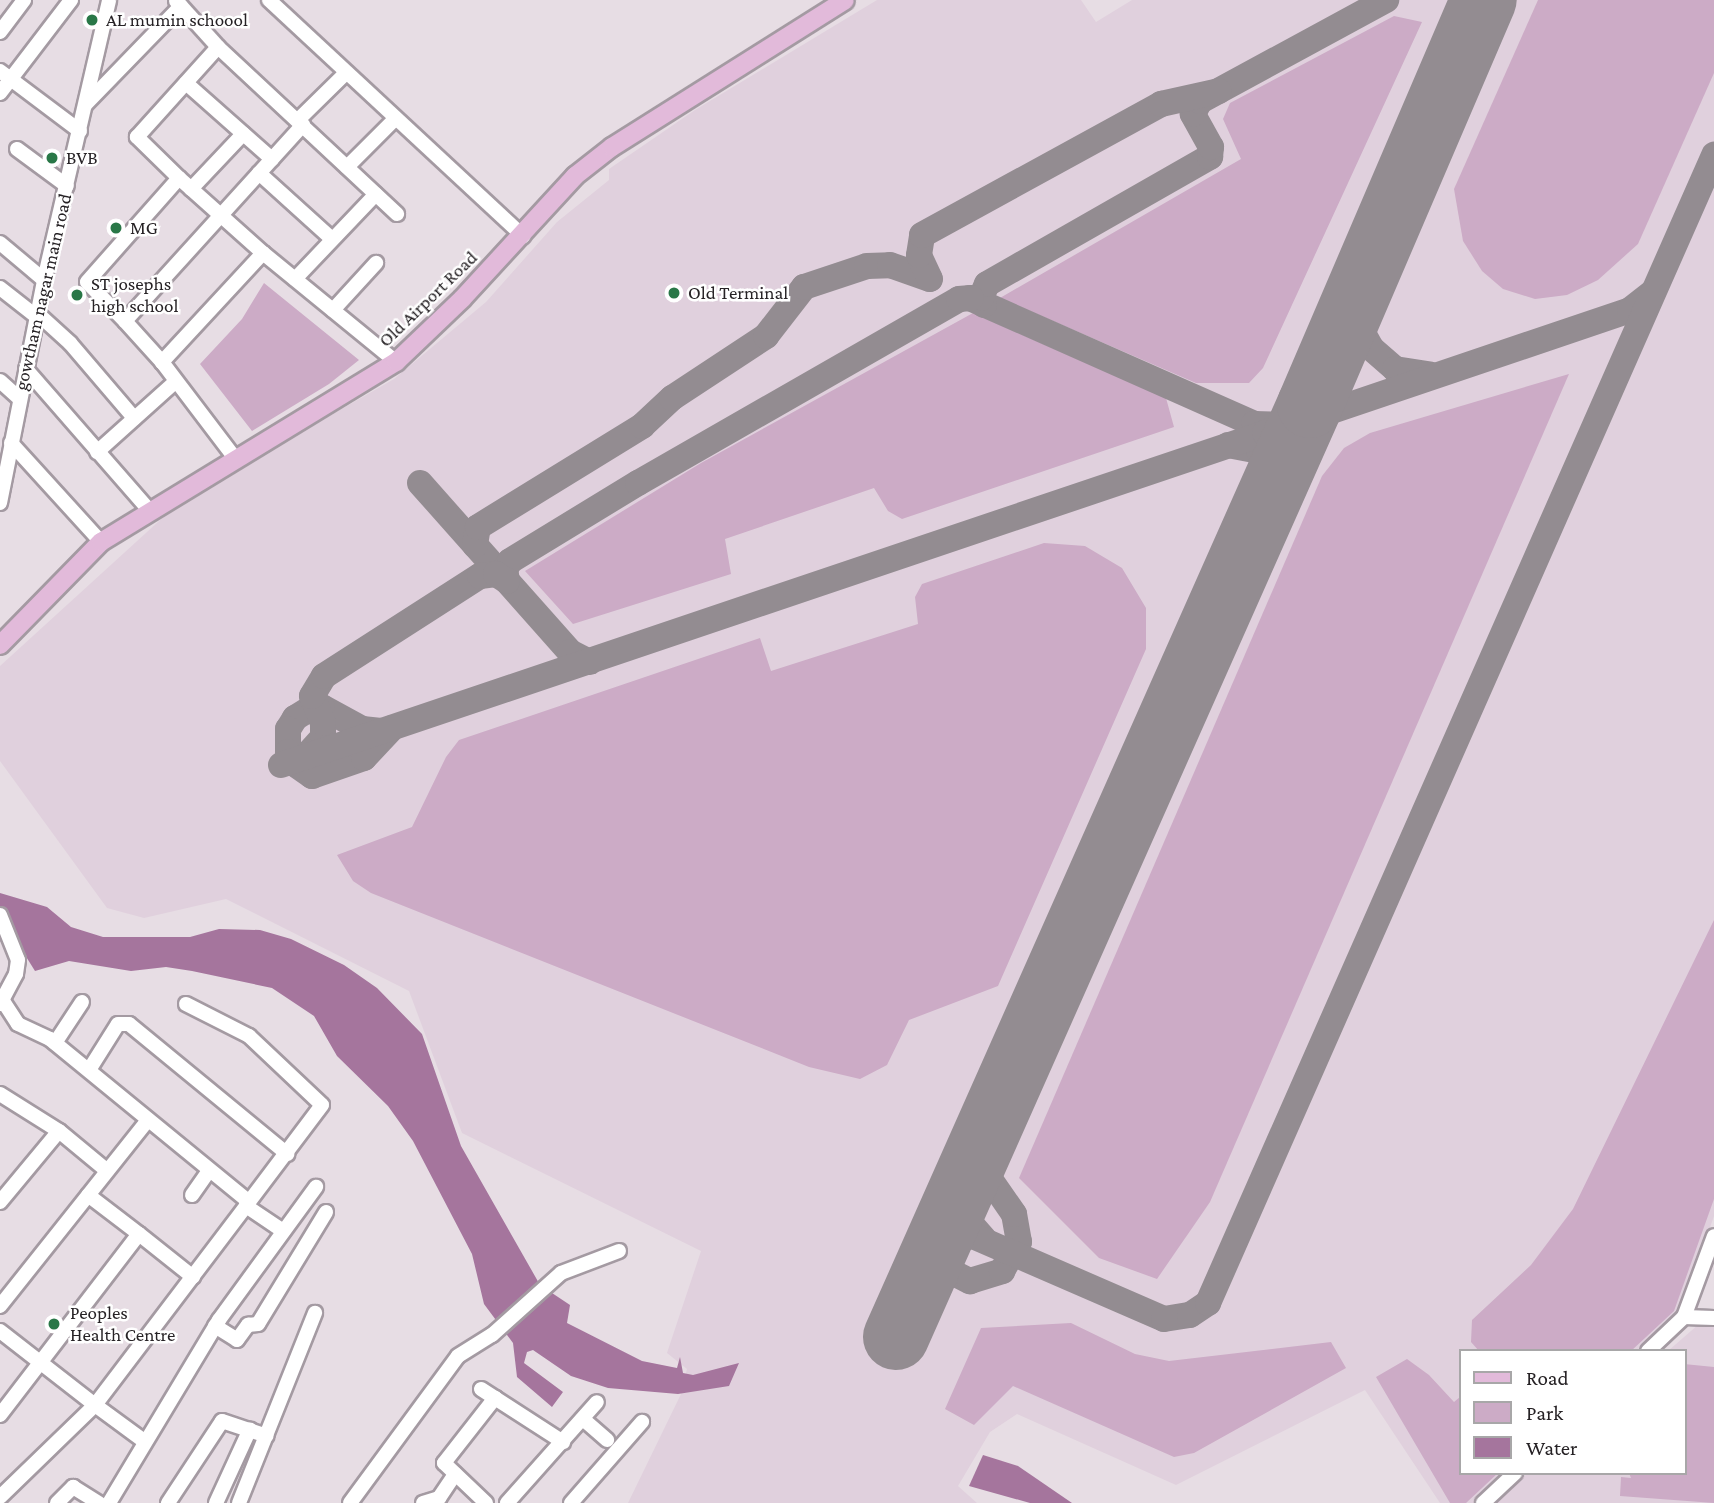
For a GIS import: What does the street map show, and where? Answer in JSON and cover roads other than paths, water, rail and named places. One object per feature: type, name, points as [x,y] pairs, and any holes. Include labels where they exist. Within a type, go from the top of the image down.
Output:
[{"type":"main road","name":"Old Airport Road","points":[[0,645],[101,542],[148,509],[396,362],[523,236],[575,176],[612,147],[845,0]]},
{"type":"street","points":[[0,32],[24,0]]},
{"type":"street","points":[[0,93],[5,75],[71,0]]},
{"type":"street","name":"gowtham nagar main road","points":[[0,503],[7,450],[109,0]]},
{"type":"street","points":[[269,0],[395,120],[523,236]]},
{"type":"street","points":[[85,106],[178,3],[218,47],[397,214]]},
{"type":"street","points":[[218,47],[137,138],[220,217],[396,362]]},
{"type":"street","points":[[124,321],[272,159],[346,73]]},
{"type":"street","points":[[5,75],[80,131]]},
{"type":"street","points":[[186,83],[272,159]]},
{"type":"street","points":[[347,167],[395,120]]},
{"type":"street","points":[[191,189],[243,134]]},
{"type":"street","points":[[17,149],[67,186]]},
{"type":"street","points":[[259,173],[332,239]]},
{"type":"street","points":[[179,178],[87,282],[162,362],[234,457]]},
{"type":"street","points":[[295,279],[376,194]]},
{"type":"street","points":[[0,243],[44,280]]},
{"type":"street","points":[[162,362],[263,253]]},
{"type":"street","points":[[333,310],[376,263]]},
{"type":"street","points":[[0,288],[70,343],[134,418]]},
{"type":"street","points":[[26,369],[148,509]]},
{"type":"street","points":[[0,382],[19,398]]},
{"type":"street","points":[[97,453],[176,382]]},
{"type":"street","points":[[7,450],[101,542]]},
{"type":"street","points":[[0,915],[18,960],[1,1003],[18,1024],[55,1043],[283,1231]]},
{"type":"street","points":[[55,1043],[82,1002]]},
{"type":"street","points":[[0,1497],[95,1405],[287,1154],[321,1105],[249,1036],[186,1004]]},
{"type":"street","points":[[89,1070],[118,1024],[130,1024],[287,1154]]},
{"type":"street","points":[[1,1092],[60,1131],[105,1169]]},
{"type":"street","points":[[0,1306],[88,1195],[105,1169],[148,1120]]},
{"type":"street","points":[[0,1202],[60,1131]]},
{"type":"street","points":[[191,1195],[209,1171]]},
{"type":"street","points":[[109,1503],[215,1326],[316,1187]]},
{"type":"street","points":[[88,1195],[193,1277]]},
{"type":"street","points":[[215,1326],[237,1340],[248,1325],[258,1324],[326,1212]]},
{"type":"street","points":[[0,1415],[139,1234]]},
{"type":"street","points":[[1650,1349],[1684,1317],[1714,1236]]},
{"type":"street","points":[[349,1503],[458,1356],[492,1335],[561,1273],[619,1251]]},
{"type":"street","points":[[239,1503],[315,1313]]},
{"type":"street","points":[[1684,1317],[1714,1318]]},
{"type":"street","points":[[0,1331],[43,1361],[95,1405],[144,1441]]},
{"type":"street","points":[[481,1389],[563,1442]]},
{"type":"street","points":[[486,1503],[444,1463],[495,1398]]},
{"type":"street","points":[[507,1503],[597,1402]]},
{"type":"street","points":[[583,1419],[607,1440]]},
{"type":"street","points":[[168,1503],[222,1421],[267,1436]]},
{"type":"street","points":[[571,1503],[642,1422]]},
{"type":"street","points":[[216,1503],[250,1429]]},
{"type":"street","points":[[423,1503],[439,1498],[455,1474]]},
{"type":"street","points":[[1483,1503],[1513,1475]]},
{"type":"street","points":[[57,1503],[73,1487],[95,1502]]},
{"type":"water","points":[[0,893],[47,907],[71,927],[103,937],[190,937],[219,929],[260,930],[291,939],[344,965],[377,988],[422,1034],[461,1146],[540,1285],[570,1305],[567,1323],[642,1361],[677,1368],[680,1357],[683,1373],[693,1375],[739,1363],[729,1386],[678,1394],[608,1388],[571,1376],[533,1350],[527,1352],[524,1363],[563,1392],[552,1407],[517,1377],[513,1343],[484,1304],[472,1254],[413,1141],[388,1106],[337,1056],[314,1016],[272,988],[192,971],[166,967],[131,971],[69,961],[35,971],[25,955],[0,941]]},
{"type":"water","points":[[983,1455],[1018,1466],[1072,1503],[1030,1503],[969,1486]]},
{"type":"place","name":"AL mumin schoool","points":[[92,20]]},
{"type":"place","name":"BVB","points":[[52,158]]},
{"type":"place","name":"MG","points":[[116,228]]},
{"type":"place","name":"Old Terminal","points":[[674,293]]},
{"type":"place","name":"ST josephs high school","points":[[77,295]]},
{"type":"place","name":"Peoples Health Centre","points":[[54,1324]]}]
